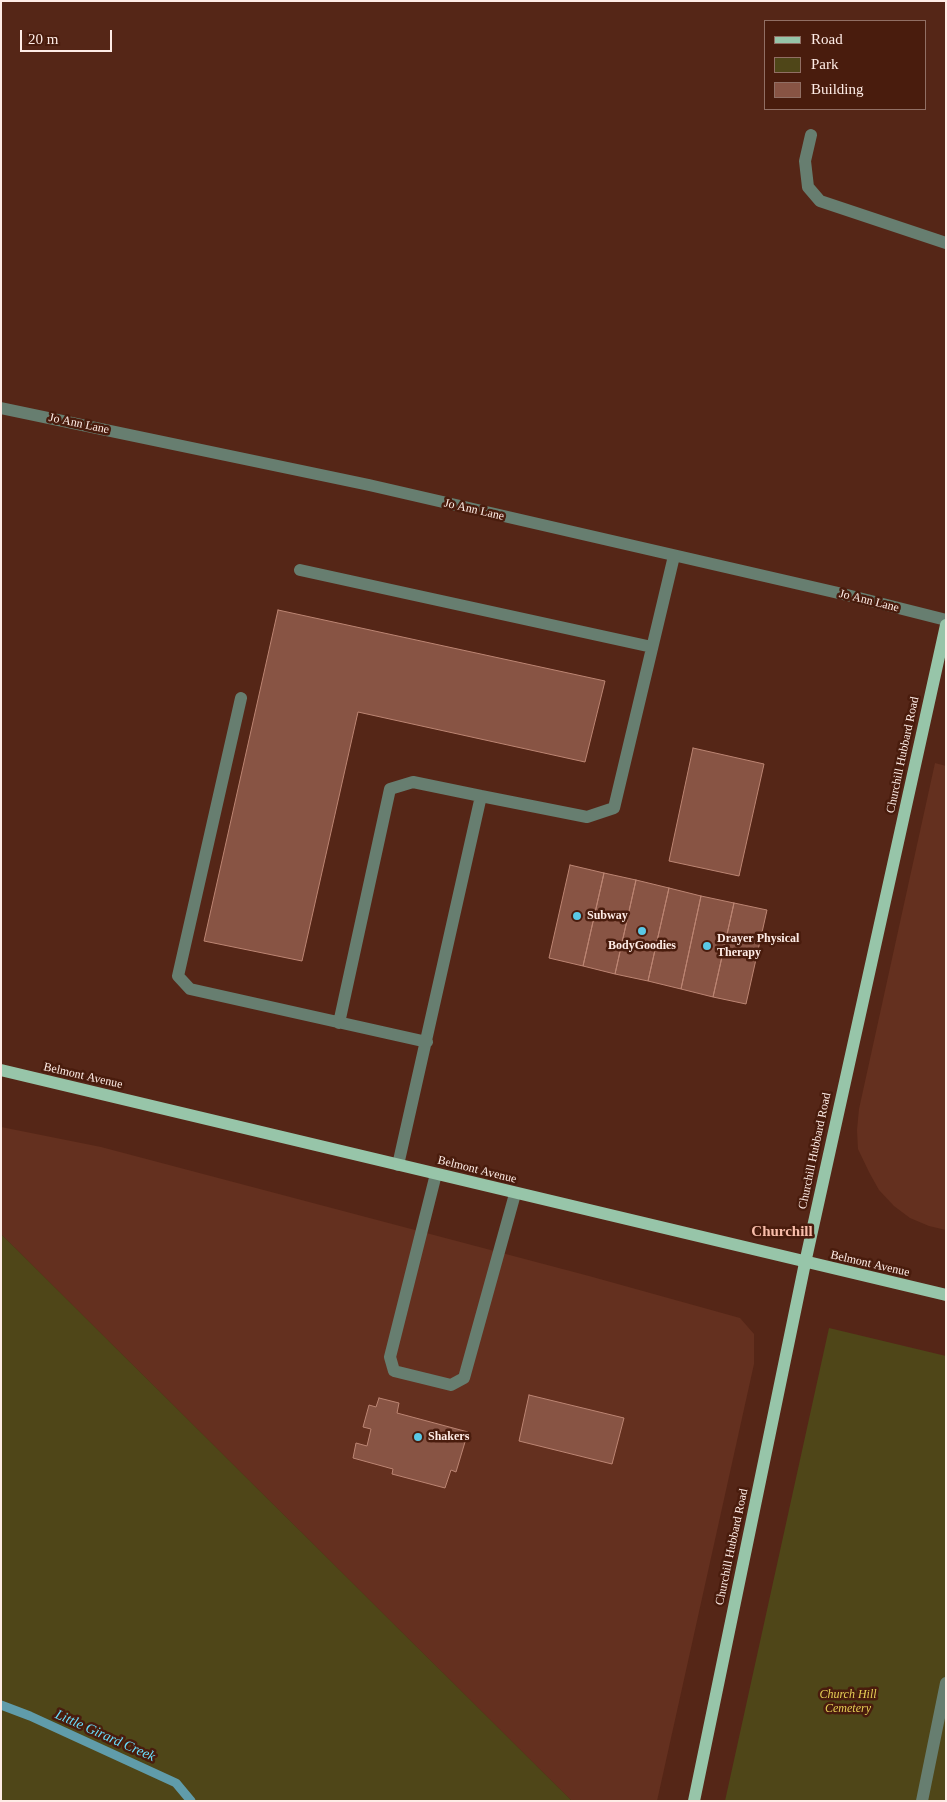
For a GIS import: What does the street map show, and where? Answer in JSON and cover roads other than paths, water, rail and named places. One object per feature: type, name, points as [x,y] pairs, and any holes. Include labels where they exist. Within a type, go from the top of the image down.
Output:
[{"type":"main road","name":"Churchill Hubbard Road","points":[[694,1801],[805,1263],[946,625]]},
{"type":"main road","name":"Belmont Avenue","points":[[1,1070],[515,1194],[946,1295]]},
{"type":"street","points":[[811,135],[805,162],[808,187],[820,202],[946,243]]},
{"type":"street","name":"Jo Ann Lane","points":[[1,408],[359,483],[946,620]]},
{"type":"street","points":[[339,1023],[390,789],[413,782],[588,817],[614,808],[674,556]]},
{"type":"street","points":[[300,570],[652,647]]},
{"type":"street","points":[[241,698],[178,976],[190,989],[427,1042]]},
{"type":"street","points":[[398,1165],[481,796]]},
{"type":"street","points":[[436,1174],[390,1357],[394,1371],[452,1385],[464,1378],[515,1194]]},
{"type":"street","points":[[922,1801],[946,1683]]},
{"type":"waterway","name":"Little Girard Creek","points":[[1,1705],[30,1716],[176,1783],[191,1801]]},
{"type":"place","name":"Subway","points":[[577,916]]},
{"type":"place","name":"BodyGoodies","points":[[642,931]]},
{"type":"place","name":"Drayer Physical Therapy","points":[[707,946]]},
{"type":"place","name":"Shakers","points":[[418,1437]]},
{"type":"district","name":"Churchill","points":[[782,1232]]},
{"type":"park label","name":"Church Hill Cemetery","points":[[848,1702]]}]
